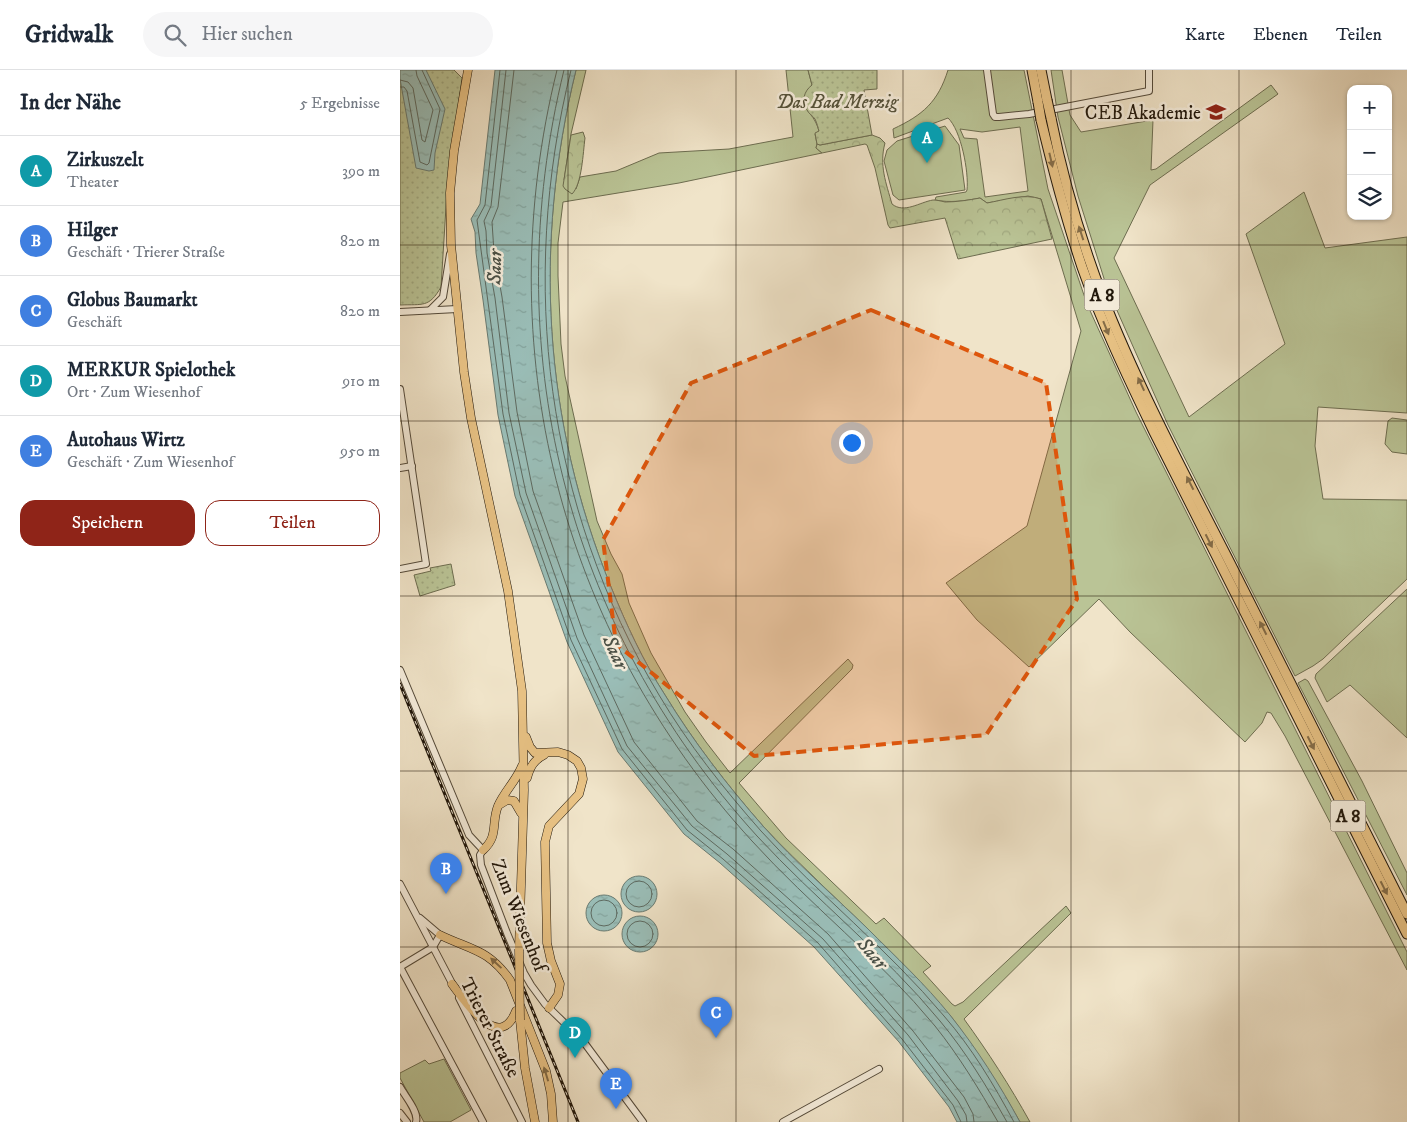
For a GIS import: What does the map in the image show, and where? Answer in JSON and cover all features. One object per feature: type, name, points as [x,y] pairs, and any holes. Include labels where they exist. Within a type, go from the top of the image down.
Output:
[{"type":"highway","name":"A 8","points":[[1032,70],[1042,101],[1061,200],[1083,268],[1120,360],[1168,448],[1281,674],[1407,914]]},
{"type":"highway","name":"A 8","points":[[1041,70],[1042,101]]},
{"type":"highway","name":"A 8","points":[[1293,697],[1407,934]]},
{"type":"main road","points":[[468,70],[454,151],[450,193],[451,245],[471,418],[508,591],[522,691],[524,790],[519,991],[525,1068],[535,1122]]},
{"type":"main road","points":[[524,730],[532,751],[538,754],[558,752],[568,755],[577,761],[581,768],[583,779],[580,794],[550,826],[545,842],[547,943],[551,961],[559,978],[560,987],[556,1000],[550,1008]]},
{"type":"main road","points":[[524,790],[532,764],[536,759],[546,754]]},
{"type":"main road","points":[[483,850],[489,845],[493,837],[496,813],[503,796],[515,781],[524,762]]},
{"type":"main road","points":[[499,805],[507,800],[514,801],[522,816]]},
{"type":"main road","points":[[440,935],[486,954],[498,964],[510,980],[546,1071],[551,1094],[553,1122]]},
{"type":"main road","points":[[452,984],[478,1016],[493,1027],[503,1026],[512,1019],[516,1011],[519,991]]},
{"type":"street","points":[[987,70],[995,117],[1029,114],[1149,91],[1148,70]]},
{"type":"street","points":[[430,310],[443,297],[451,245]]},
{"type":"street","points":[[400,312],[457,309]]},
{"type":"street","points":[[400,389],[426,564],[400,569]]},
{"type":"street","points":[[400,468],[412,466]]},
{"type":"street","name":"Zum Wiesenhof","points":[[400,671],[469,835],[483,850],[480,855],[481,865],[507,934],[524,972],[539,996],[583,1041],[643,1122]]},
{"type":"street","name":"Trierer Straße","points":[[400,884],[522,1122]]},
{"type":"street","name":"Trierer Straße","points":[[412,908],[425,924],[440,935]]},
{"type":"street","points":[[440,935],[432,947],[400,967],[482,1122]]},
{"type":"street","points":[[783,1122],[879,1069]]},
{"type":"street","points":[[400,1087],[417,1117],[416,1122]]},
{"type":"street","points":[[400,1113],[408,1122]]},
{"type":"highlighted area","points":[[871,310],[1046,383],[1077,599],[986,735],[754,756],[616,644],[603,540],[691,383]]},
{"type":"green space","points":[[400,70],[454,70],[462,78],[447,191],[441,287],[433,299],[425,304],[400,305]]},
{"type":"green space","points":[[576,70],[586,70],[571,134],[564,180],[576,189],[580,177],[616,171],[659,153],[729,149],[793,137],[786,70],[808,70],[812,85],[807,94],[805,106],[813,117],[819,131],[815,134],[816,148],[822,153],[679,183],[563,202],[558,243],[558,276],[561,344],[565,376],[597,521],[622,574],[629,603],[651,653],[685,712],[730,773],[848,659],[853,665],[852,669],[739,783],[786,838],[876,924],[884,918],[931,966],[923,972],[955,1006],[963,1002],[1066,906],[1071,913],[964,1019],[1015,1095],[1030,1122],[1020,1122],[1009,1102],[950,1015],[886,947],[770,834],[724,779],[687,729],[657,682],[642,656],[623,615],[588,524],[571,460],[559,396],[552,332],[550,266],[554,201],[562,136]]},
{"type":"green space","name":"Das Bad Merzig","points":[[808,70],[877,70],[877,89],[864,90],[872,135],[817,144],[815,133],[819,131],[817,124],[804,103],[805,93],[812,85]]},
{"type":"green space","points":[[948,70],[1024,70],[1048,189],[1087,304],[1136,412],[1407,952],[1407,970],[1285,736],[1271,713],[1267,712],[1262,723],[1245,742],[1130,632],[1099,599],[1029,667],[977,620],[946,583],[1027,526],[1081,331],[1041,199],[1028,196],[987,203],[980,198],[958,201],[935,200],[936,197],[966,192],[967,190],[967,173],[963,152],[953,124],[948,118],[894,138],[893,129],[921,113],[934,99]],"holes":[[[1020,127],[1028,191],[985,197],[977,139],[964,138],[960,129],[982,132]]]},
{"type":"green space","points":[[1051,70],[1062,70],[1070,115],[1081,132],[1153,120],[1151,170],[1156,169],[1271,85],[1278,94],[1150,185],[1114,258],[1189,417],[1285,344],[1246,234],[1304,192],[1325,248],[1407,237],[1407,413],[1318,407],[1315,446],[1323,499],[1407,500],[1407,579],[1323,659],[1295,676],[1168,425],[1107,288],[1078,196],[1058,117]]},
{"type":"green space","points":[[945,126],[959,145],[965,190],[899,200],[893,195],[884,161],[887,150],[897,141]]},
{"type":"green space","points":[[583,132],[585,138],[582,168],[578,183],[572,194],[563,186],[571,135]]},
{"type":"green space","points":[[872,135],[880,138],[885,143],[883,151],[884,174],[892,204],[897,207],[907,208],[933,200],[949,202],[980,198],[987,203],[1014,198],[1034,197],[1041,199],[1052,239],[958,259],[945,218],[890,228],[875,168],[867,145],[822,153],[816,148],[817,144]]},
{"type":"green space","points":[[1392,418],[1407,420],[1407,454],[1392,452],[1385,444],[1388,421]]},
{"type":"green space","points":[[451,564],[455,585],[420,596],[414,575],[431,571],[430,568]]},
{"type":"green space","points":[[1407,589],[1407,738],[1350,685],[1327,702],[1315,678],[1316,674]]},
{"type":"green space","points":[[1305,679],[1308,681],[1362,781],[1407,873],[1407,895],[1298,683]]},
{"type":"green space","points":[[444,1059],[471,1110],[450,1122],[424,1122],[400,1078],[400,1073],[425,1060],[429,1064]]},
{"type":"water","points":[[400,70],[426,70],[445,109],[435,153],[434,170],[429,171],[416,168]]},
{"type":"water","name":"Saar","points":[[495,70],[576,70],[562,136],[554,201],[550,266],[552,332],[559,396],[571,460],[588,524],[611,587],[635,642],[649,669],[676,712],[724,779],[775,839],[920,981],[940,1004],[979,1054],[1020,1122],[957,1122],[949,1107],[899,1042],[814,947],[720,863],[684,834],[618,752],[567,642],[515,496],[498,415],[476,253],[475,232],[471,219],[480,204]]},
{"type":"water","points":[[639,876],[646,877],[652,881],[656,887],[656,901],[652,907],[646,911],[639,912],[632,911],[626,907],[622,901],[621,894],[622,887],[626,881],[632,877]]},
{"type":"water","points":[[604,895],[611,896],[617,900],[621,906],[621,920],[617,926],[611,930],[604,931],[597,930],[591,926],[587,920],[586,913],[587,906],[591,900],[597,896]]},
{"type":"water","points":[[640,916],[647,917],[653,921],[657,927],[657,941],[653,947],[647,951],[640,952],[633,951],[627,947],[623,941],[622,934],[623,927],[627,921],[633,917]]},
{"type":"railway","points":[[400,684],[578,1122]]},
{"type":"place","name":"CEB Akademie","points":[[1216,112]]},
{"type":"place","name":"Zirkuszelt","points":[[927,163]]},
{"type":"place","name":"Hilger","points":[[446,894]]},
{"type":"place","name":"Globus Baumarkt","points":[[716,1038]]},
{"type":"place","name":"MERKUR Spielothek","points":[[575,1058]]},
{"type":"place","name":"Autohaus Wirtz","points":[[616,1109]]}]
